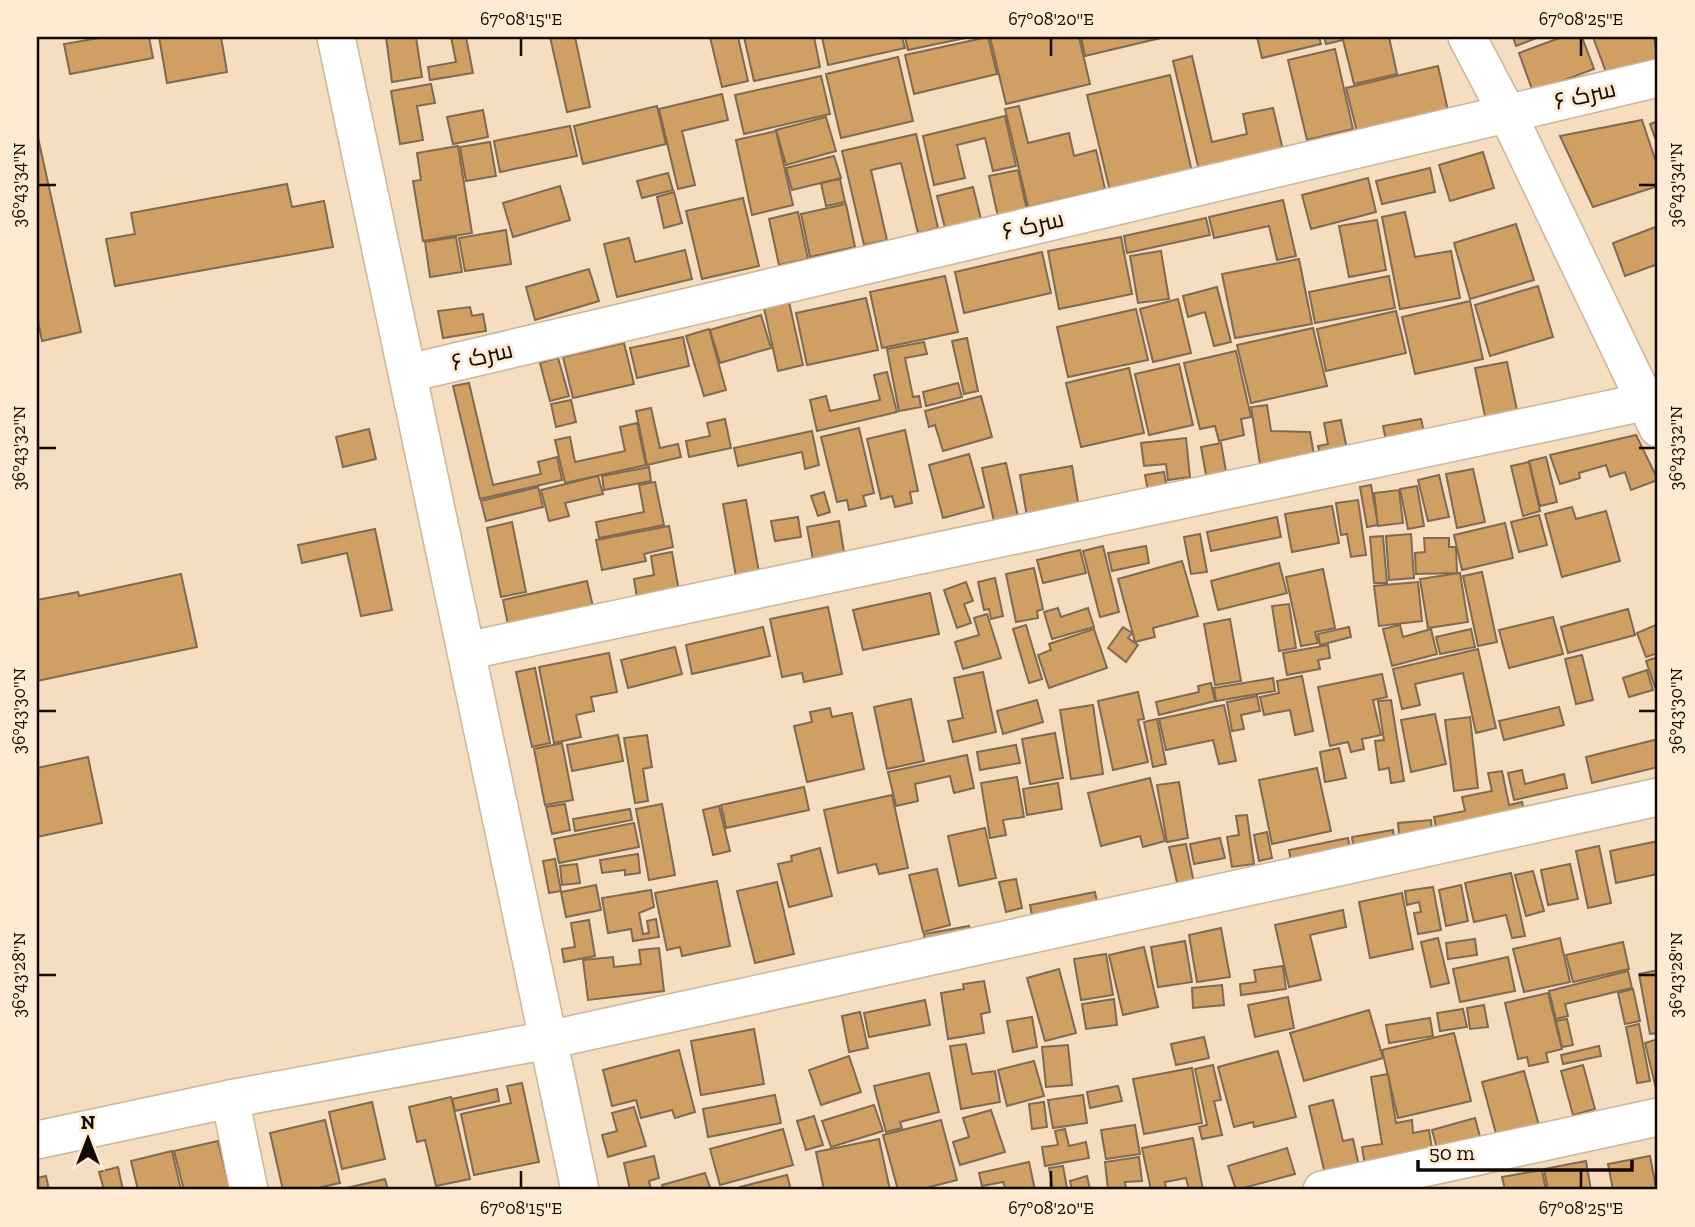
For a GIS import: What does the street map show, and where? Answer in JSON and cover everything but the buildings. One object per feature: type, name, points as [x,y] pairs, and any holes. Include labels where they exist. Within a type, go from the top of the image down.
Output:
[{"type":"street","points":[[336,37],[580,1190]]},
{"type":"street","points":[[466,651],[1654,410],[1467,37]]},
{"type":"street","name":"سرک ۶","points":[[409,373],[1658,79]]},
{"type":"street","points":[[37,1140],[230,1099],[548,1040],[1658,797]]},
{"type":"street","points":[[230,1099],[249,1190]]},
{"type":"street","points":[[1322,1190],[1658,1117]]}]
